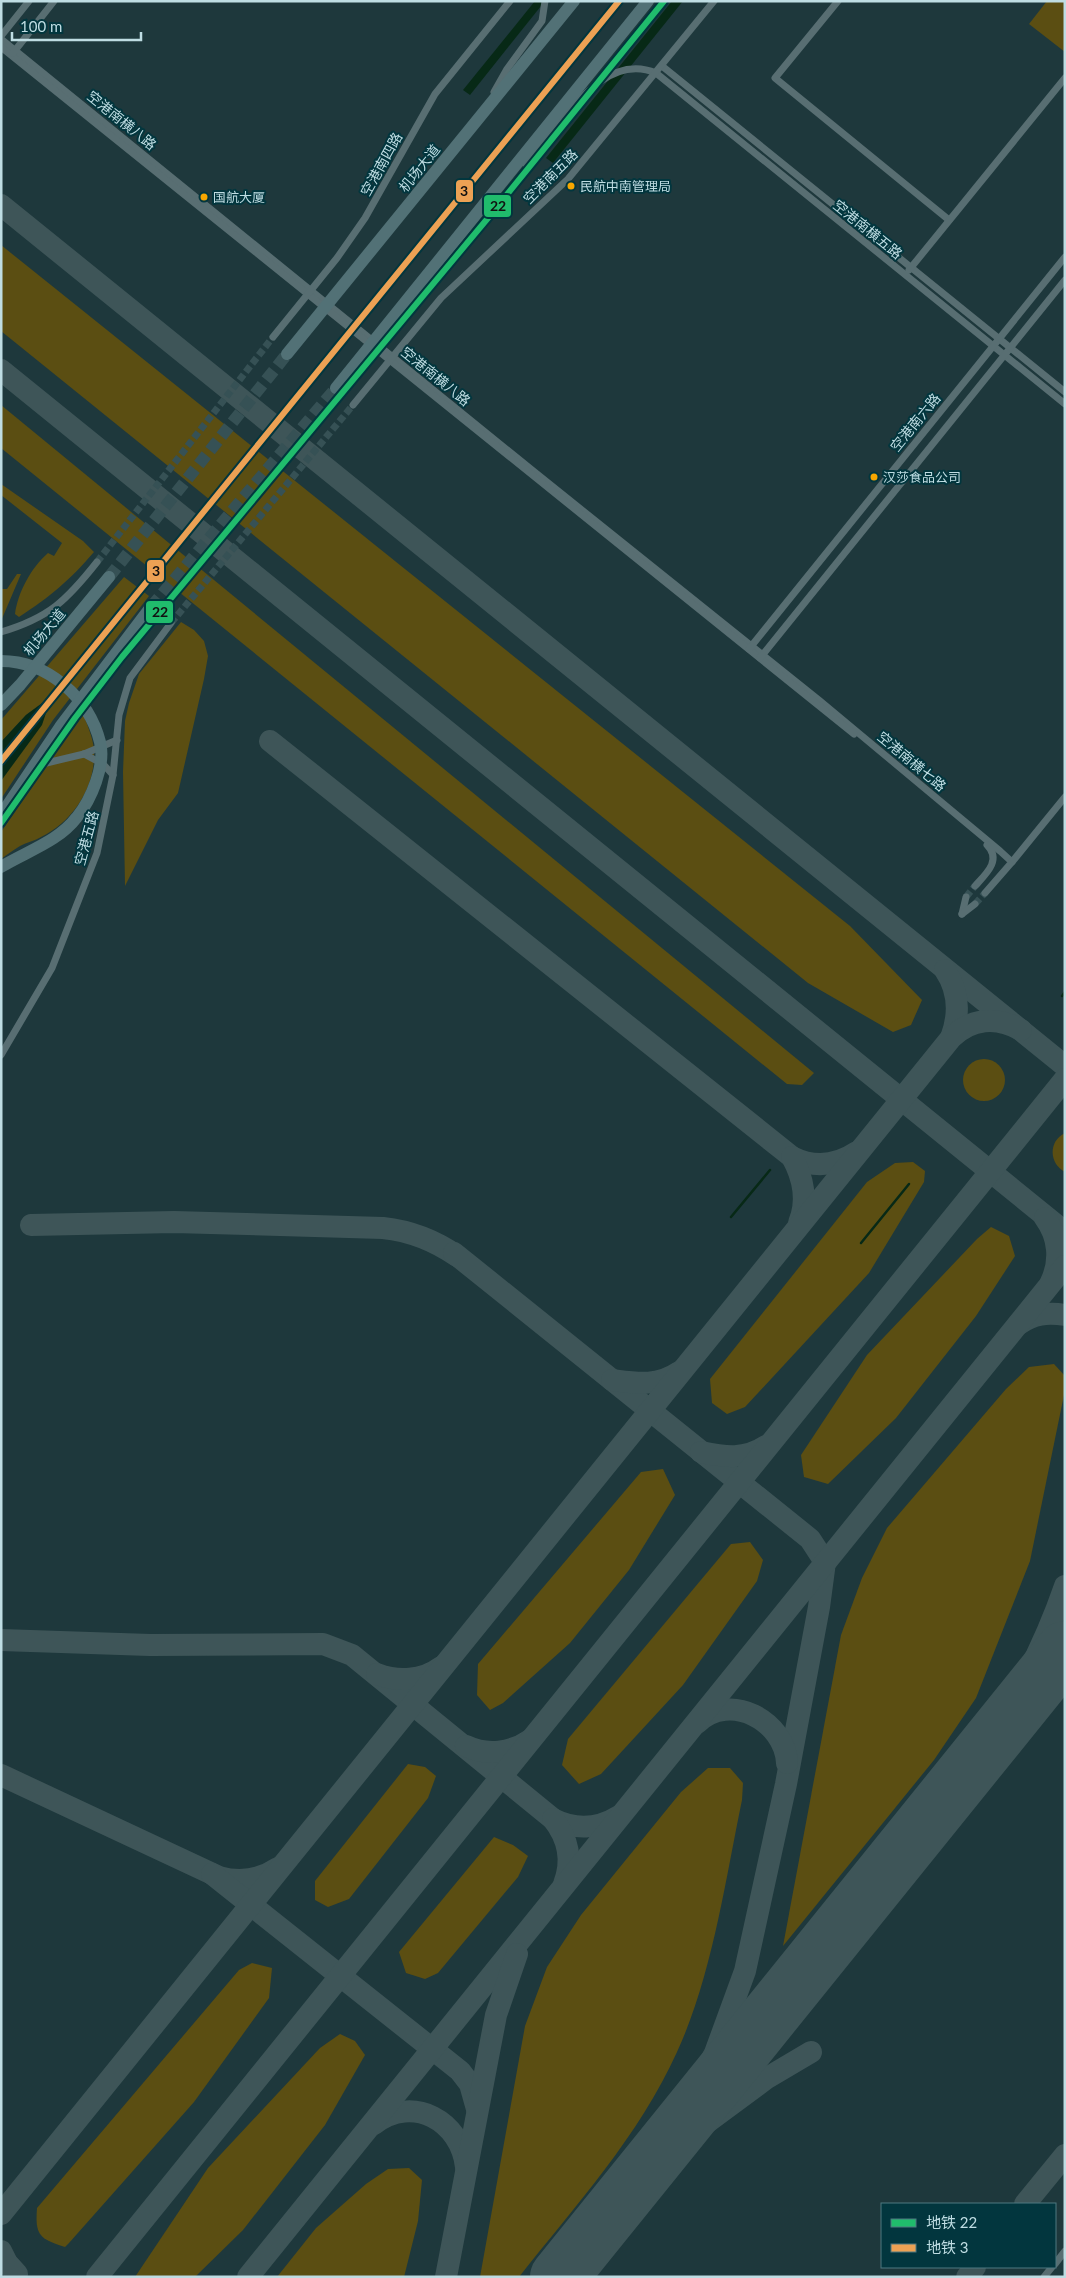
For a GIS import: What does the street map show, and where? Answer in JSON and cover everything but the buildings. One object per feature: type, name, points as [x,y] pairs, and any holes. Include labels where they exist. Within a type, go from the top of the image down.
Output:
[{"type":"highway","name":"机场大道","points":[[287,354],[574,1]]},
{"type":"highway","points":[[336,388],[648,1]]},
{"type":"highway","name":"机场大道","points":[[1,705],[20,685],[108,576]]},
{"type":"highway","points":[[1,815],[60,727],[150,607]]},
{"type":"highway","points":[[1,662],[24,664],[45,672],[78,697],[89,714],[101,744],[97,777],[91,794],[76,819],[59,836],[1,867]]},
{"type":"street","points":[[1,37],[30,1]]},
{"type":"street","points":[[13,52],[54,1]]},
{"type":"street","name":"空港南四路","points":[[273,337],[337,258],[365,218],[435,94],[510,1]]},
{"type":"street","name":"空港南五路","points":[[354,405],[441,298],[568,179],[714,1]]},
{"type":"street","points":[[838,1],[775,78],[949,220]]},
{"type":"street","points":[[484,112],[507,69],[538,28],[545,4]]},
{"type":"street","name":"空港南横八路","points":[[1,37],[13,52],[406,372],[761,656]]},
{"type":"street","name":"空港南横八路","points":[[1,48],[13,52]]},
{"type":"street","name":"空港南横五路","points":[[662,66],[1065,392]]},
{"type":"street","points":[[508,176],[535,153],[585,94],[610,74],[640,68],[656,73]]},
{"type":"street","name":"空港南横五路","points":[[656,73],[1065,404]]},
{"type":"street","points":[[905,275],[1065,78]]},
{"type":"street","name":"空港南六路","points":[[750,647],[1065,257]]},
{"type":"street","name":"空港南六路","points":[[761,656],[1065,280]]},
{"type":"street","points":[[1,632],[47,614],[63,602],[97,562]]},
{"type":"street","name":"空港五路","points":[[1,1055],[52,968],[97,853],[113,775],[123,696],[130,678],[171,623]]},
{"type":"street","name":"空港南横七路","points":[[761,656],[1012,862]]},
{"type":"street","name":"空港南横七路","points":[[761,656],[992,850],[994,857],[992,867],[975,886]]},
{"type":"street","points":[[34,766],[84,754],[116,740]]},
{"type":"street","points":[[84,754],[103,764],[113,775]]},
{"type":"street","points":[[985,893],[1065,797]]},
{"type":"street","points":[[966,898],[962,914],[975,904]]},
{"type":"street","points":[[1056,2263],[1065,2251]]},
{"type":"shaded area","points":[[535,1],[545,1],[470,95],[463,90]]},
{"type":"shaded area","points":[[672,1],[683,1],[553,163],[546,158]]},
{"type":"shaded area","points":[[1047,1],[1065,1],[1065,52],[1029,24]]},
{"type":"shaded area","points":[[1,245],[850,926],[922,1000],[911,1025],[893,1032],[808,983],[1,331]]},
{"type":"shaded area","points":[[1,405],[814,1073],[802,1085],[787,1084],[1,448]]},
{"type":"shaded area","points":[[1,484],[83,541],[94,552],[59,588],[19,617],[15,614],[19,597],[26,581],[42,559],[48,553],[54,556],[62,543],[1,495]]},
{"type":"shaded area","points":[[17,574],[21,574],[1,621],[1,589],[7,589]]},
{"type":"shaded area","points":[[124,577],[149,596],[53,720],[1,799],[1,781],[45,701],[26,715],[1,742],[1,720]]},
{"type":"shaded area","points":[[181,622],[194,630],[204,641],[208,656],[204,679],[178,793],[158,820],[125,886],[123,772],[125,721],[139,674]]},
{"type":"shaded area","points":[[45,701],[49,704],[42,725],[1,781],[1,742],[26,715]]},
{"type":"shaded area","points":[[83,713],[92,740],[94,763],[87,789],[81,801],[73,812],[53,830],[20,846],[1,859],[1,832]]},
{"type":"shaded area","points":[[980,1059],[988,1059],[999,1065],[1005,1080],[999,1095],[988,1101],[980,1101],[969,1095],[963,1084],[963,1076],[969,1065]]},
{"type":"shaded area","points":[[1065,1133],[1065,1172],[1056,1164],[1053,1158],[1053,1147],[1059,1137]]},
{"type":"shaded area","points":[[913,1162],[925,1171],[924,1182],[869,1273],[745,1407],[727,1414],[712,1403],[710,1379],[867,1182],[895,1163]]},
{"type":"shaded area","points":[[991,1227],[1009,1236],[1015,1256],[976,1316],[896,1418],[828,1484],[804,1477],[801,1455],[867,1355],[977,1239]]},
{"type":"shaded area","points":[[1054,1364],[1065,1376],[1065,1390],[1030,1561],[976,1698],[934,1760],[783,1946],[841,1635],[862,1578],[887,1528],[1006,1389],[1029,1367]]},
{"type":"shaded area","points":[[663,1469],[675,1495],[629,1570],[570,1643],[503,1703],[490,1710],[477,1695],[478,1664],[641,1472]]},
{"type":"shaded area","points":[[750,1542],[763,1560],[757,1581],[683,1685],[601,1774],[579,1784],[562,1765],[568,1739],[731,1544]]},
{"type":"shaded area","points":[[408,1764],[425,1767],[436,1776],[428,1798],[349,1899],[328,1907],[315,1900],[315,1881]]},
{"type":"shaded area","points":[[708,1768],[730,1768],[743,1783],[742,1800],[716,1928],[700,1992],[677,2052],[662,2083],[625,2141],[519,2277],[480,2277],[525,2026],[547,1967],[581,1915],[681,1792]]},
{"type":"shaded area","points":[[494,1837],[513,1845],[528,1856],[518,1877],[438,1973],[425,1979],[406,1973],[399,1952]]},
{"type":"shaded area","points":[[252,1963],[272,1968],[269,1998],[194,2102],[65,2247],[49,2241],[40,2235],[37,2224],[37,2208],[239,1970]]},
{"type":"shaded area","points":[[340,2034],[355,2041],[365,2055],[325,2125],[243,2230],[195,2277],[135,2277],[208,2168],[320,2048]]},
{"type":"shaded area","points":[[409,2168],[422,2180],[418,2221],[404,2277],[277,2277],[316,2228],[366,2184],[388,2169]]},
{"type":"waterway","points":[[1062,996],[1065,992]]},
{"type":"waterway","points":[[731,1217],[770,1170]]},
{"type":"waterway","points":[[861,1243],[909,1184]]},
{"type":"taxiway","points":[[1,205],[1065,1066]]},
{"type":"taxiway","points":[[1,370],[1065,1232]]},
{"type":"taxiway","points":[[270,741],[792,1157],[808,1163],[825,1164],[833,1163],[857,1152]]},
{"type":"taxiway","points":[[945,970],[953,986],[957,1003],[956,1020],[951,1038]]},
{"type":"taxiway","points":[[1,2214],[951,1038],[967,1026],[984,1021],[1003,1023],[1021,1030]]},
{"type":"taxiway","points":[[97,2277],[1065,1079]]},
{"type":"taxiway","points":[[792,1157],[799,1173],[804,1198],[799,1223]]},
{"type":"taxiway","points":[[1045,1218],[1050,1225],[1057,1249],[1056,1266],[1051,1282]]},
{"type":"taxiway","points":[[31,1225],[174,1222],[383,1228],[403,1231],[422,1237],[440,1245],[457,1256]]},
{"type":"taxiway","points":[[454,1253],[810,1539],[825,1562],[819,1607],[786,1784],[745,1971],[715,2053],[695,2092],[648,2166]]},
{"type":"taxiway","points":[[248,2277],[1065,1266]]},
{"type":"taxiway","points":[[1019,1324],[1040,1315],[1065,1315]]},
{"type":"taxiway","points":[[612,1380],[646,1383],[663,1380],[679,1372]]},
{"type":"taxiway","points":[[701,1452],[735,1456],[750,1454],[766,1446]]},
{"type":"taxiway","points":[[974,1762],[1002,1720],[1026,1677],[1047,1633],[1065,1586]]},
{"type":"taxiway","points":[[1,1640],[150,1645],[323,1644],[352,1655],[553,1819],[570,1825],[595,1826],[619,1816]]},
{"type":"taxiway","points":[[377,1674],[385,1677],[410,1679],[434,1672],[441,1667]]},
{"type":"taxiway","points":[[697,1723],[710,1714],[725,1710],[754,1715],[766,1723],[777,1735],[784,1748],[787,1763]]},
{"type":"taxiway","points":[[466,1746],[482,1751],[499,1752],[515,1748],[530,1740]]},
{"type":"taxiway","points":[[1,1775],[219,1877],[235,1880],[257,1878],[278,1868]]},
{"type":"taxiway","points":[[553,1819],[562,1834],[567,1850],[568,1867],[564,1884]]},
{"type":"taxiway","points":[[212,1874],[460,2071],[470,2084],[477,2109]]},
{"type":"taxiway","points":[[446,2277],[496,2015],[517,1954]]},
{"type":"taxiway","points":[[663,2155],[767,2078],[811,2052]]},
{"type":"taxiway","points":[[374,2124],[389,2115],[404,2112],[419,2112],[433,2117],[445,2125],[455,2137],[462,2151],[466,2167]]},
{"type":"taxiway","points":[[1026,2203],[1065,2155]]},
{"type":"taxiway","points":[[1,2251],[7,2263],[17,2274]]},
{"type":"taxiway","points":[[967,2277],[974,2268]]},
{"type":"runway","points":[[559,2277],[1065,1650]]},
{"type":"tunnel","points":[[97,562],[273,337]]},
{"type":"tunnel","points":[[109,577],[287,354]]},
{"type":"tunnel","points":[[151,607],[336,388]]},
{"type":"tunnel","points":[[171,623],[353,405]]},
{"type":"tunnel","points":[[966,897],[975,886]]},
{"type":"tunnel","points":[[975,904],[985,893]]},
{"type":"metro line","name":"3","points":[[1,761],[619,1]]},
{"type":"metro line","name":"22","points":[[1,823],[75,718],[122,657],[488,218],[664,1]]},
{"type":"place","name":"民航中南管理局","points":[[571,186]]},
{"type":"place","name":"国航大厦","points":[[204,197]]},
{"type":"place","name":"汉莎食品公司","points":[[874,477]]}]
